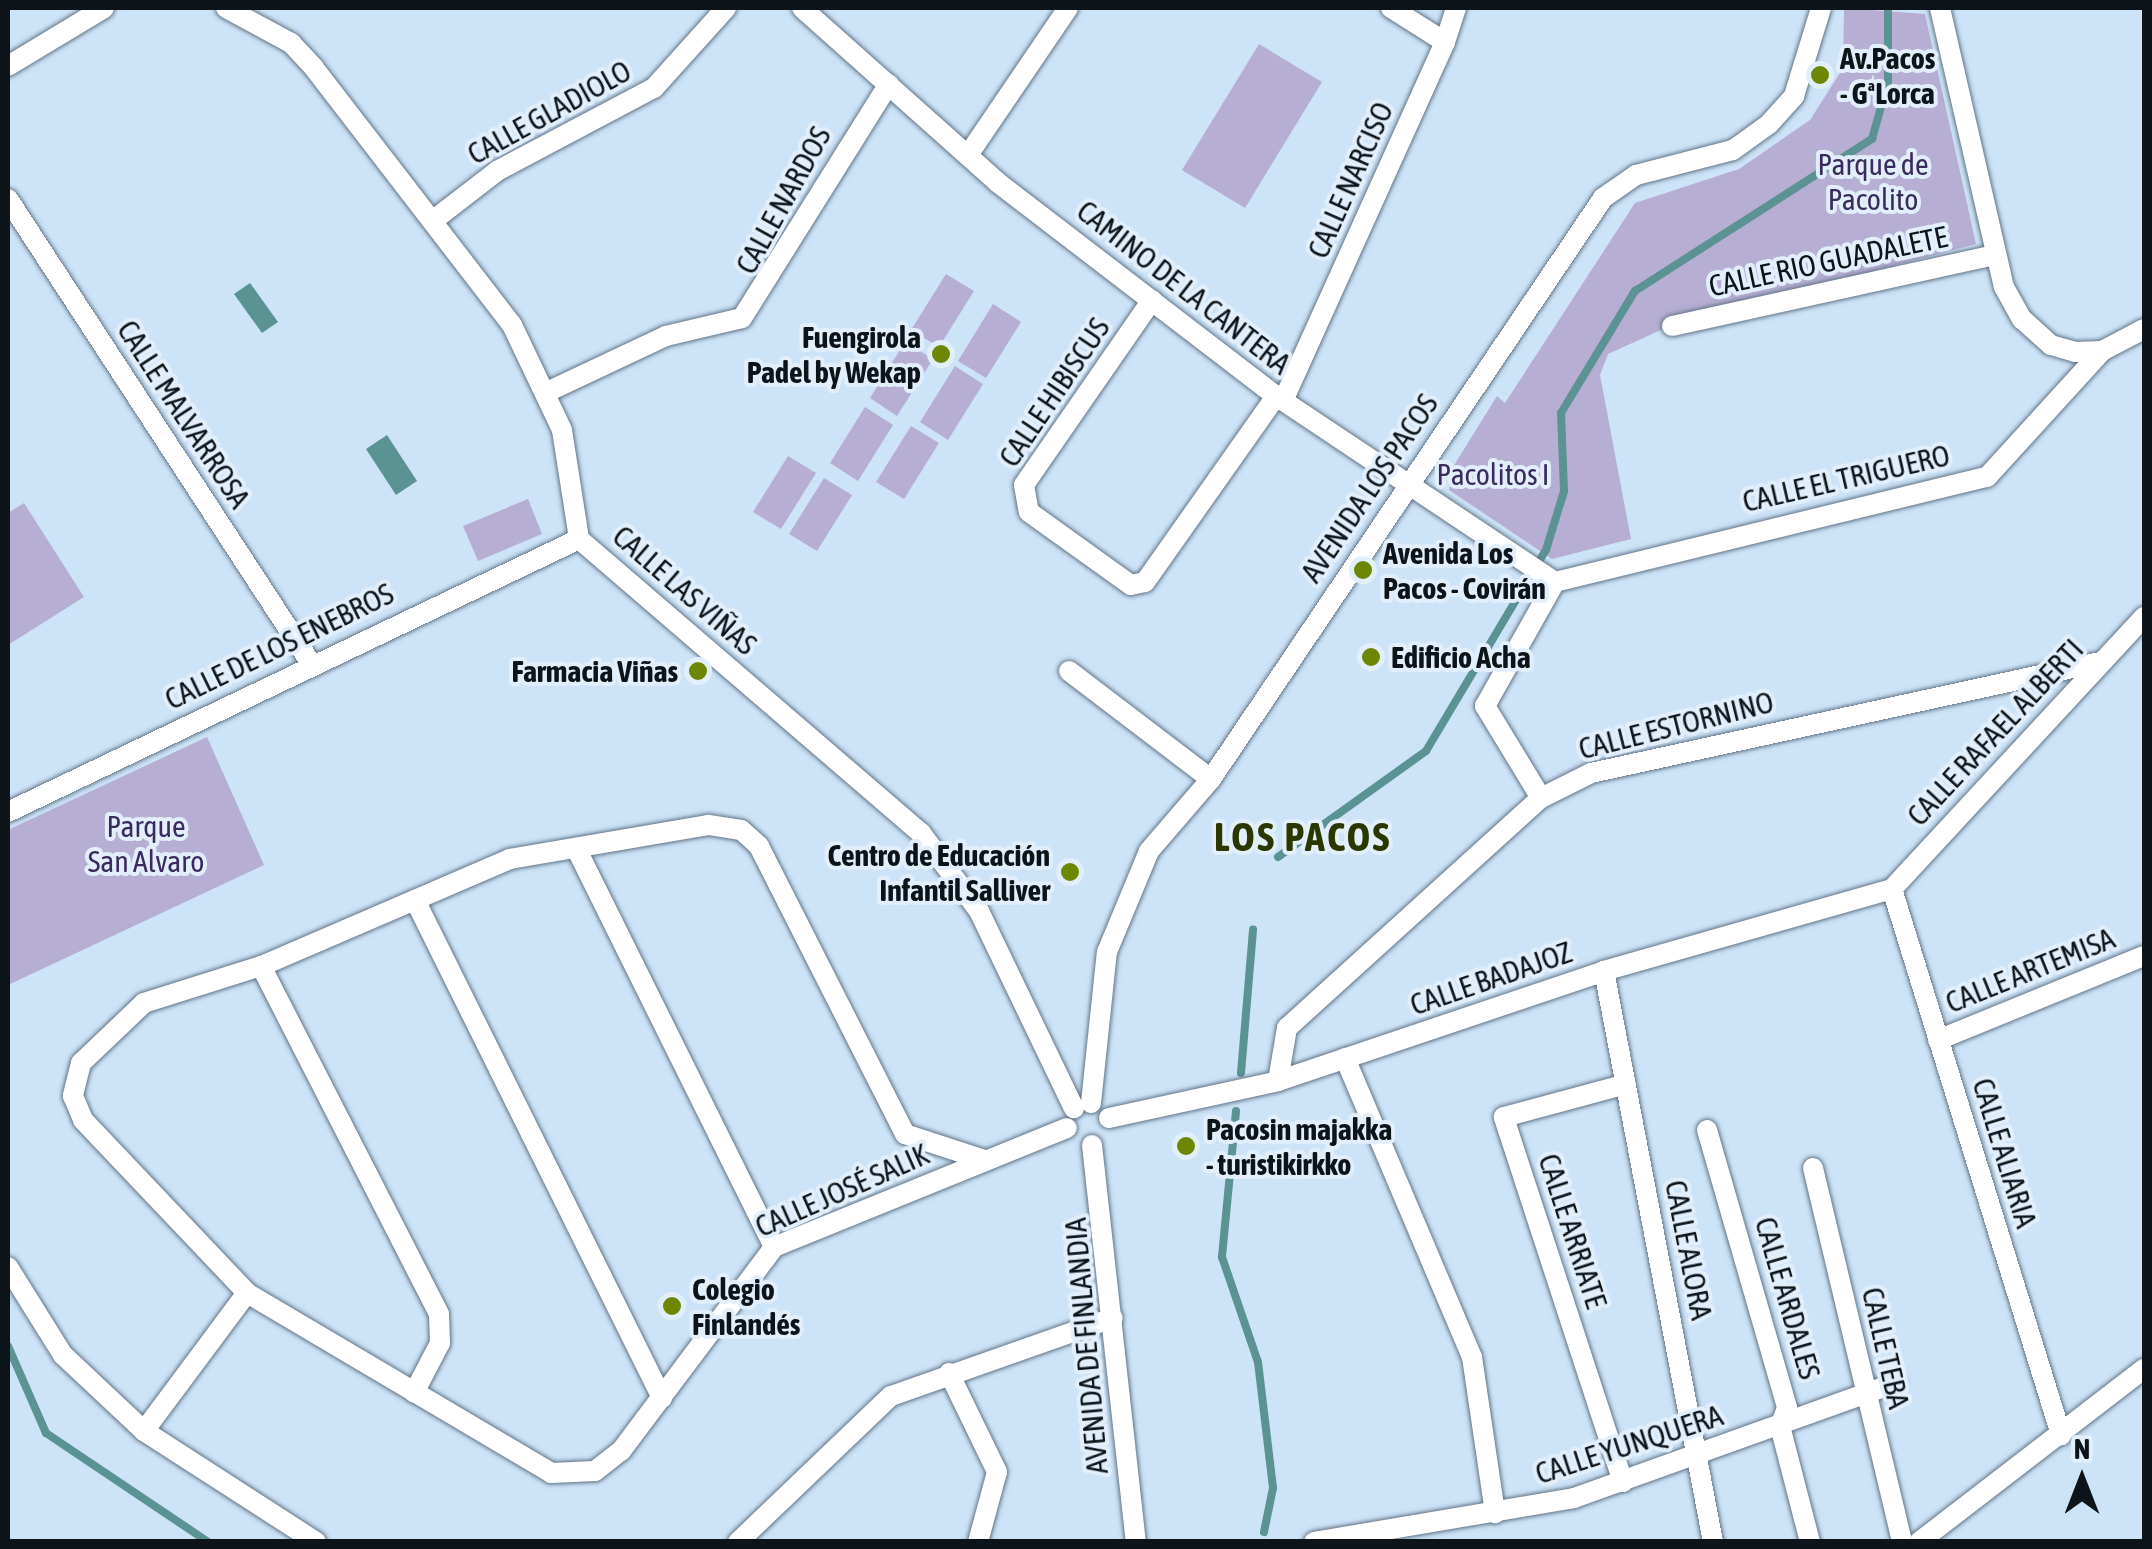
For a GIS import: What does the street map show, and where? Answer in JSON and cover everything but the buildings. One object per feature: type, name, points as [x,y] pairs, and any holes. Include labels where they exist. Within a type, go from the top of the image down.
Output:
[{"type":"street","points":[[8,66],[104,8]]},
{"type":"street","name":"CALLE LAS VIÑAS","points":[[226,8],[291,43],[435,219],[548,392],[580,539],[921,833],[978,911],[1077,1113]]},
{"type":"street","name":"CALLE GLADIOLO","points":[[435,219],[497,171],[654,88],[726,8]]},
{"type":"street","name":"CAMINO DE LA CANTERA","points":[[802,8],[968,154],[1280,399],[1554,582]]},
{"type":"street","points":[[968,154],[1068,8]]},
{"type":"street","points":[[1391,8],[1444,42]]},
{"type":"street","name":"CALLE NARCISO","points":[[1280,399],[1444,42],[1456,8]]},
{"type":"street","name":"AVENIDA LOS PACOS","points":[[1077,1113],[1107,952],[1123,898],[1149,851],[1211,779],[1603,198],[1636,175],[1732,150],[1769,124],[1794,96],[1822,8]]},
{"type":"street","points":[[1940,8],[1996,256],[2022,319],[2050,345],[2102,351],[2144,329]]},
{"type":"street","name":"CALLE NARDOS","points":[[548,392],[666,336],[742,318],[889,84]]},
{"type":"street","name":"CALLE MALVARROSA","points":[[8,199],[310,662]]},
{"type":"street","name":"CALLE RIO GUADALETE","points":[[1672,326],[1996,256]]},
{"type":"street","name":"CALLE HIBISCUS","points":[[1152,300],[1024,485],[1029,512],[1131,585],[1146,582],[1280,399]]},
{"type":"street","name":"CALLE EL TRIGUERO","points":[[1554,582],[1987,477],[2102,351]]},
{"type":"street","name":"CALLE DE LOS ENEBROS","points":[[8,812],[310,662],[580,539]]},
{"type":"street","points":[[1541,798],[1485,706],[1554,582]]},
{"type":"street","name":"CALLE RAFAEL ALBERTI","points":[[1892,888],[2144,617]]},
{"type":"street","name":"CALLE ESTORNINO","points":[[1278,1081],[1287,1028],[1541,798],[1590,772],[2100,662]]},
{"type":"street","points":[[1069,671],[1211,779]]},
{"type":"street","name":"CALLE JOSÉ SALIK","points":[[984,1160],[905,1134],[759,846],[741,830],[708,825],[510,859],[261,966],[144,1003],[81,1063],[73,1096],[83,1120],[247,1293],[551,1473],[595,1471],[662,1398],[774,1247],[984,1160],[1077,1113]]},
{"type":"street","points":[[576,848],[774,1247]]},
{"type":"street","name":"CALLE BADAJOZ","points":[[1109,1118],[1278,1081],[1604,971],[1892,888]]},
{"type":"street","name":"CALLE ALIARIA","points":[[1892,888],[2061,1435]]},
{"type":"street","points":[[415,900],[662,1398]]},
{"type":"street","name":"CALLE ARTEMISA","points":[[1938,1040],[2144,956]]},
{"type":"street","points":[[261,966],[439,1314],[440,1343],[414,1393]]},
{"type":"street","name":"CALLE ALORA","points":[[1604,971],[1713,1542]]},
{"type":"street","points":[[1346,1058],[1472,1357],[1495,1514]]},
{"type":"street","name":"CALLE ARRIATE","points":[[1623,1482],[1504,1117],[1626,1084]]},
{"type":"street","points":[[1077,1113],[1109,1118],[1092,1145]]},
{"type":"street","points":[[1077,1113],[1092,1145]]},
{"type":"street","name":"CALLE ARDALES","points":[[1707,1130],[1787,1408],[1780,1426],[1810,1542]]},
{"type":"street","name":"AVENIDA DE FINLANDIA","points":[[1092,1145],[1136,1542]]},
{"type":"street","name":"CALLE TEBA","points":[[1813,1168],[1902,1542]]},
{"type":"street","points":[[8,1267],[63,1355],[144,1432],[316,1542]]},
{"type":"street","points":[[144,1432],[247,1293]]},
{"type":"street","points":[[738,1542],[860,1418],[949,1373],[1113,1318]]},
{"type":"street","points":[[1919,1542],[2144,1369]]},
{"type":"street","points":[[949,1373],[997,1472],[978,1542]]},
{"type":"street","name":"CALLE YUNQUERA","points":[[1314,1542],[1495,1514],[1623,1482],[1895,1383]]},
{"type":"green space","name":"Parque de Pacolito","points":[[1844,8],[1925,14],[1976,244],[1672,325],[1608,354],[1600,375],[1631,539],[1552,559],[1449,490],[1453,467],[1497,396],[1505,403],[1635,203],[1739,169],[1810,120],[1843,68]]},
{"type":"green space","points":[[1259,44],[1322,82],[1245,208],[1182,170]]},
{"type":"green space","points":[[946,274],[974,291],[939,347],[911,330]]},
{"type":"green space","points":[[993,304],[1021,322],[986,378],[958,361]]},
{"type":"green space","points":[[905,342],[933,359],[897,416],[870,398]]},
{"type":"green space","points":[[955,366],[983,384],[948,440],[920,422]]},
{"type":"green space","points":[[865,407],[893,425],[858,481],[830,463]]},
{"type":"green space","points":[[911,426],[939,443],[904,499],[876,482]]},
{"type":"green space","points":[[788,456],[816,473],[781,529],[753,512]]},
{"type":"green space","points":[[824,478],[852,495],[817,551],[789,534]]},
{"type":"green space","points":[[528,499],[542,534],[478,561],[463,526]]},
{"type":"green space","points":[[24,503],[84,597],[8,645],[8,513]]},
{"type":"green space","name":"Parque San Alvaro","points":[[207,737],[264,865],[8,985],[8,830]]},
{"type":"shaded area","points":[[250,283],[278,322],[262,333],[234,294]]},
{"type":"shaded area","points":[[387,435],[417,481],[396,495],[366,449]]},
{"type":"waterway","points":[[1278,857],[1426,751],[1546,550],[1564,491],[1561,413],[1635,291],[1872,139],[1888,82],[1888,8]]},
{"type":"waterway","points":[[1241,1073],[1253,929]]},
{"type":"waterway","points":[[1236,1111],[1222,1257],[1258,1362],[1273,1488],[1264,1532]]},
{"type":"waterway","points":[[8,1346],[46,1433],[208,1542]]},
{"type":"place","name":"Av.Pacos - GªLorca","points":[[1820,75]]},
{"type":"place","name":"Fuengirola Padel by Wekap","points":[[941,354]]},
{"type":"place","name":"Avenida Los Pacos - Covirán","points":[[1363,570]]},
{"type":"place","name":"Edificio Acha","points":[[1371,657]]},
{"type":"place","name":"Farmacia Viñas","points":[[698,671]]},
{"type":"place","name":"Centro de Educación Infantil Salliver","points":[[1070,872]]},
{"type":"place","name":"Pacosin majakka - turistikirkko","points":[[1186,1146]]},
{"type":"place","name":"Colegio Finlandés","points":[[672,1306]]},
{"type":"district","name":"LOS PACOS","points":[[1303,837]]},
{"type":"park label","name":"Pacolitos I","points":[[1493,474]]}]
